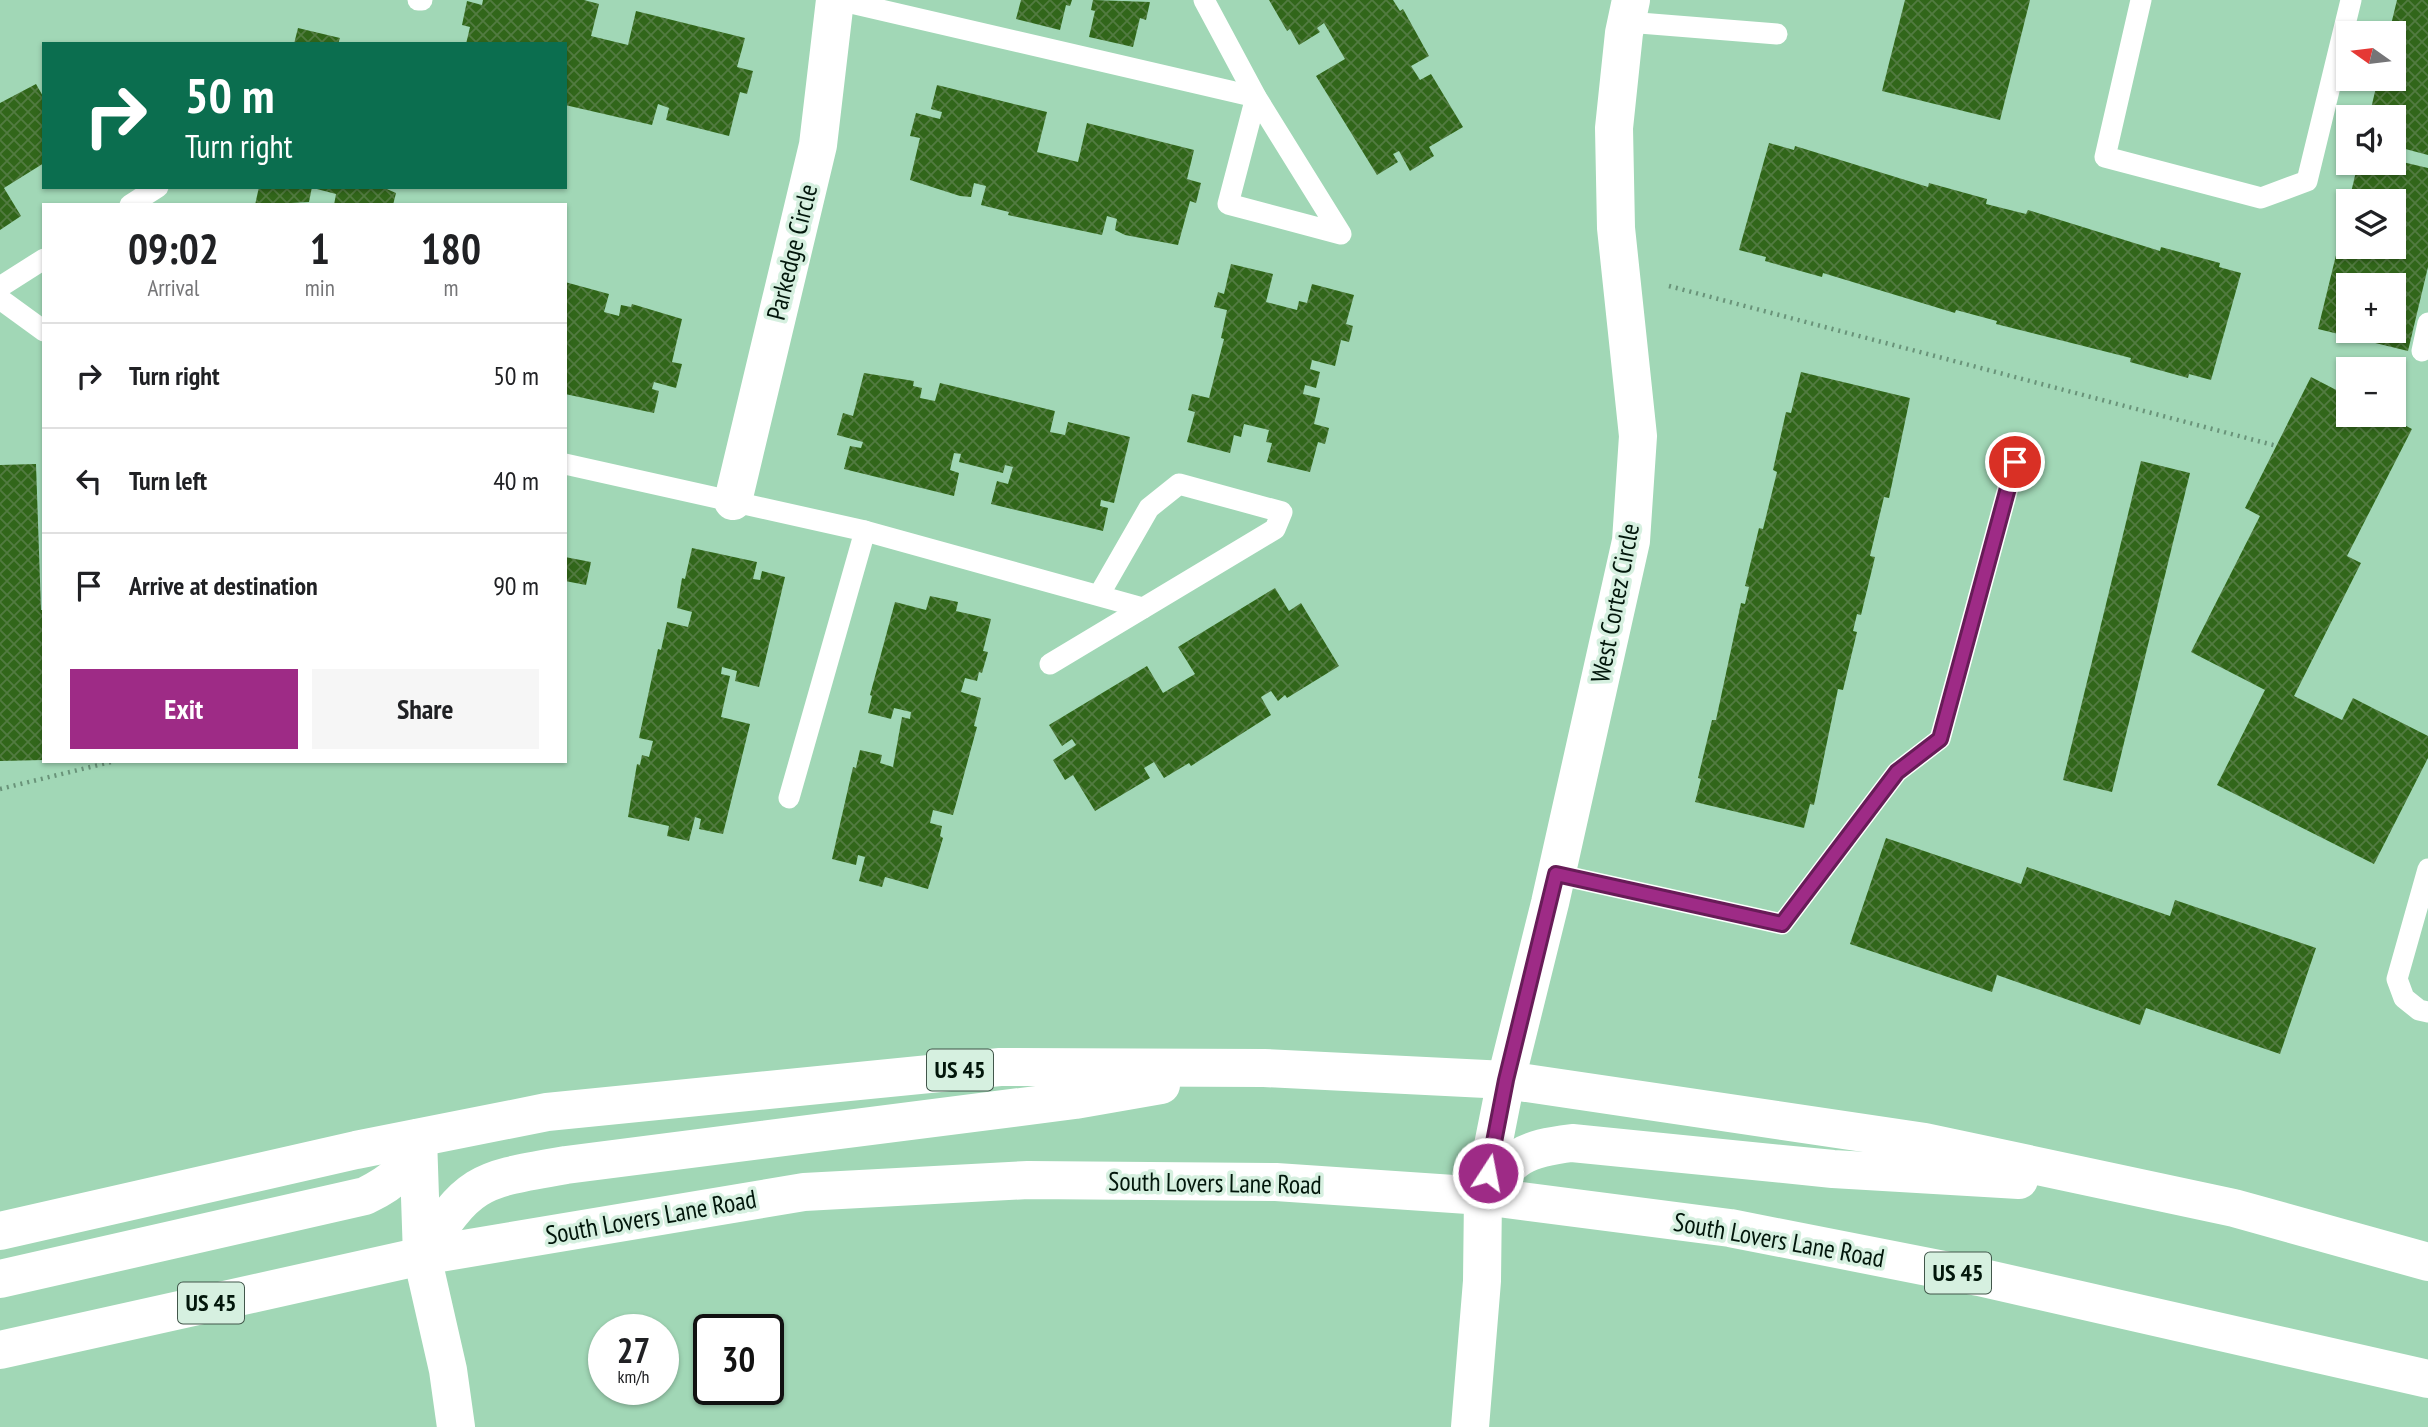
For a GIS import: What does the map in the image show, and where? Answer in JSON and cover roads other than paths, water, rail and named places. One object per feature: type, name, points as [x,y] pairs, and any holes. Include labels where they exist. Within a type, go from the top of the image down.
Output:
[{"type":"main road","name":"Parkedge Circle","points":[[733,501],[818,145],[837,0]]},
{"type":"main road","name":"West Cortez Circle","points":[[1470,1427],[1482,1281],[1483,1196],[1506,1080],[1556,874],[1631,541],[1638,436],[1616,228],[1614,128],[1629,11]]},
{"type":"main road","name":"US 45","points":[[0,1231],[547,1112],[1000,1067],[1264,1068],[1506,1080],[1925,1142],[2234,1208],[2428,1262]]},
{"type":"main road","points":[[422,1256],[446,1217],[464,1197],[483,1183],[504,1176],[592,1161],[1075,1100],[1264,1068]]},
{"type":"main road","points":[[418,1138],[422,1256],[448,1370],[456,1427]]},
{"type":"main road","points":[[0,1279],[365,1196],[388,1184],[405,1169],[418,1138]]},
{"type":"main road","points":[[1483,1196],[1502,1171],[1521,1155],[1536,1147],[1572,1143],[1919,1176],[2120,1184]]},
{"type":"main road","name":"South Lovers Lane Road","points":[[0,1350],[422,1256],[804,1192],[1028,1180],[1276,1182],[1483,1196],[1757,1233],[1992,1280],[2428,1380]]},
{"type":"lane","points":[[837,0],[1256,97]]},
{"type":"lane","points":[[1204,0],[1256,97],[1340,234],[1228,204],[1256,97]]},
{"type":"lane","points":[[2141,0],[2105,157],[2261,198],[2307,181],[2351,0]]},
{"type":"lane","points":[[1629,11],[1777,34]]},
{"type":"lane","points":[[133,203],[155,189]]},
{"type":"lane","points":[[0,287],[42,260]]},
{"type":"lane","points":[[0,299],[42,330]]},
{"type":"lane","points":[[2422,351],[2428,323]]},
{"type":"lane","points":[[1556,874],[1782,924],[1897,772],[1940,739],[2015,462]]},
{"type":"lane","points":[[567,464],[865,531],[1143,608]]},
{"type":"lane","points":[[1050,664],[1275,529],[1282,512],[1179,484],[1149,508],[1099,595]]},
{"type":"lane","points":[[789,798],[865,531]]},
{"type":"lane","points":[[2428,869],[2397,979],[2404,998],[2418,1010],[2428,1012]]}]
